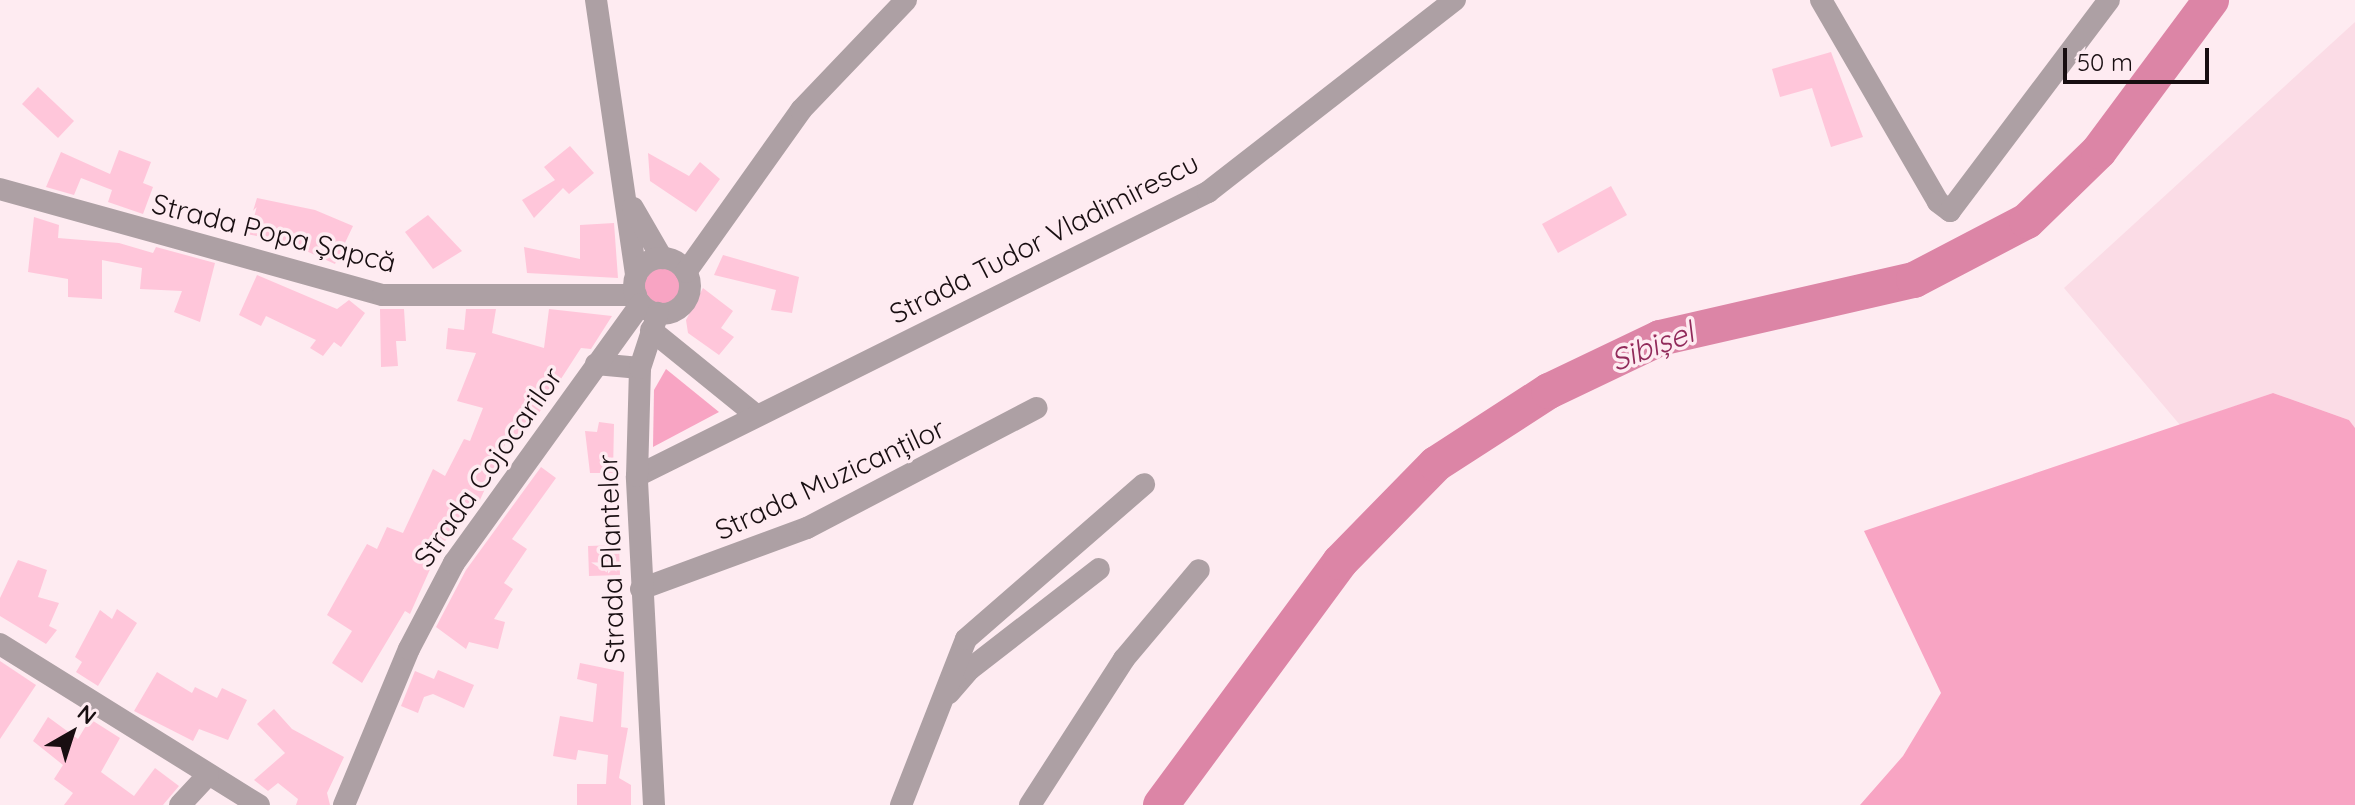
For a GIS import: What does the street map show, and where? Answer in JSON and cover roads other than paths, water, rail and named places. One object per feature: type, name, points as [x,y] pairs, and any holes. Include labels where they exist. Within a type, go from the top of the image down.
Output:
[{"type":"street","name":"Strada Plantelor","points":[[596,0],[644,304],[637,476],[654,805]]},
{"type":"street","points":[[644,304],[682,305],[689,289],[686,272],[801,110],[906,0]]},
{"type":"street","name":"Strada Tudor Vladimirescu","points":[[637,476],[1208,192],[1455,0]]},
{"type":"street","points":[[1821,0],[1938,202],[1950,211],[1960,205],[2109,0]]},
{"type":"street","name":"Strada Popa Șapcă","points":[[0,189],[383,295],[644,304]]},
{"type":"street","name":"Strada Plantelor","points":[[628,200],[662,258]]},
{"type":"street","points":[[644,304],[662,258],[686,272]]},
{"type":"street","points":[[644,304],[756,415]]},
{"type":"street","name":"Strada Cojocarilor","points":[[344,805],[409,649],[454,563],[596,364],[644,304]]},
{"type":"street","points":[[596,364],[640,368]]},
{"type":"street","name":"Strada Muzicanților","points":[[641,589],[807,528],[1037,408]]},
{"type":"street","points":[[901,805],[966,639],[1144,484]]},
{"type":"street","points":[[942,703],[970,669],[1099,569]]},
{"type":"street","points":[[1030,805],[1124,659],[1199,570]]},
{"type":"street","points":[[0,644],[259,805]]},
{"type":"street","points":[[180,805],[208,775]]},
{"type":"waterway","name":"Sibișel","points":[[1161,805],[1340,562],[1436,464],[1549,391],[1660,338],[1914,280],[2027,221],[2099,151],[2211,0]]}]
